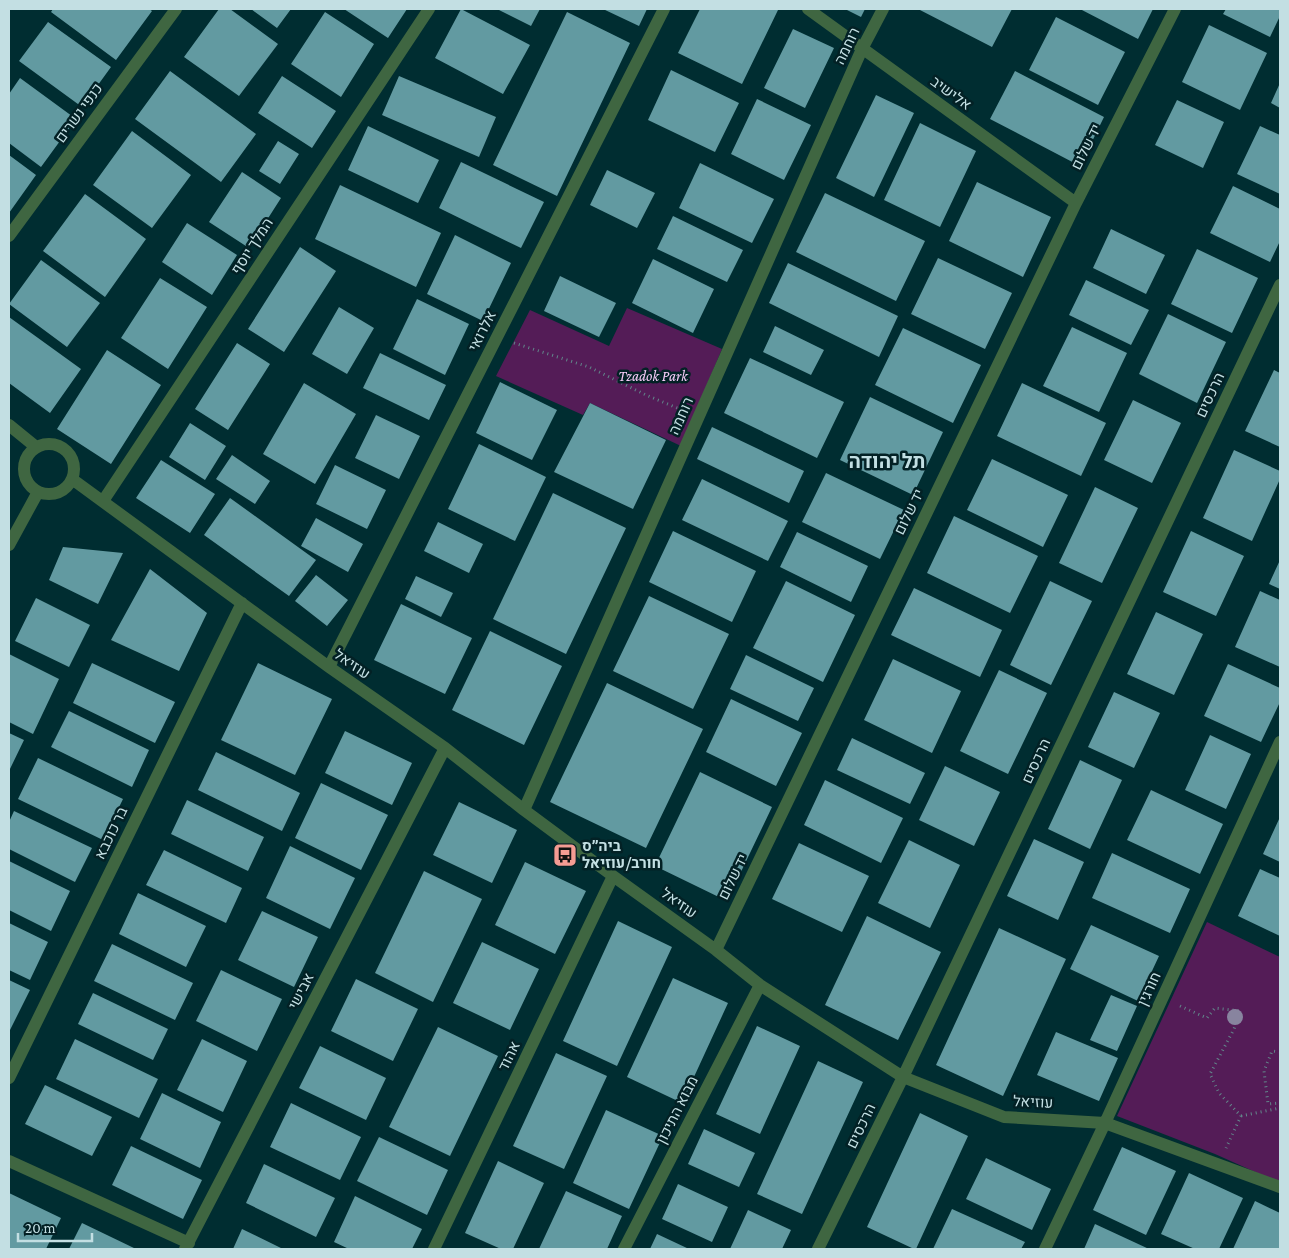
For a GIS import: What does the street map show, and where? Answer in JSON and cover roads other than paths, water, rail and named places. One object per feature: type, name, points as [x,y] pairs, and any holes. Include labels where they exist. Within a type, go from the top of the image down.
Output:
[{"type":"street","name":"כנפי נשרים","points":[[9,236],[176,9]]},
{"type":"street","name":"המלך יוסף","points":[[103,501],[429,9]]},
{"type":"street","name":"אלרואי","points":[[329,667],[664,9]]},
{"type":"street","name":"אלישיב","points":[[808,9],[1076,203]]},
{"type":"street","name":"רוחמה","points":[[524,810],[862,49],[883,9]]},
{"type":"street","name":"יד שלום","points":[[716,950],[1076,203],[1175,9]]},
{"type":"street","name":"הרכסים","points":[[818,1249],[903,1077],[1280,285]]},
{"type":"street","points":[[9,425],[36,447]]},
{"type":"street","points":[[43,444],[59,445],[71,456],[74,463],[72,479],[62,491],[54,494],[38,492],[27,482],[24,474],[26,459],[30,452],[43,444]]},
{"type":"street","name":"עוזיאל","points":[[72,479],[329,667],[445,748],[524,810],[716,950],[760,985],[903,1077],[1004,1117],[1105,1123],[1280,1187]]},
{"type":"street","points":[[9,545],[38,492]]},
{"type":"street","name":"בר כוכבא","points":[[9,1078],[242,603]]},
{"type":"street","name":"חורגין","points":[[1045,1249],[1280,742]]},
{"type":"street","name":"אבישי","points":[[187,1246],[445,748]]},
{"type":"street","name":"אהוד","points":[[434,1249],[613,876]]},
{"type":"street","name":"מבוא התיכון","points":[[624,1249],[760,985]]},
{"type":"street","points":[[9,1161],[187,1246]]},
{"type":"place","name":"ביה״ס חורב/עוזיאל","points":[[565,855]]},
{"type":"district","name":"תל יהודה","points":[[887,461]]},
{"type":"park label","name":"Tzadok Park","points":[[653,376]]}]
